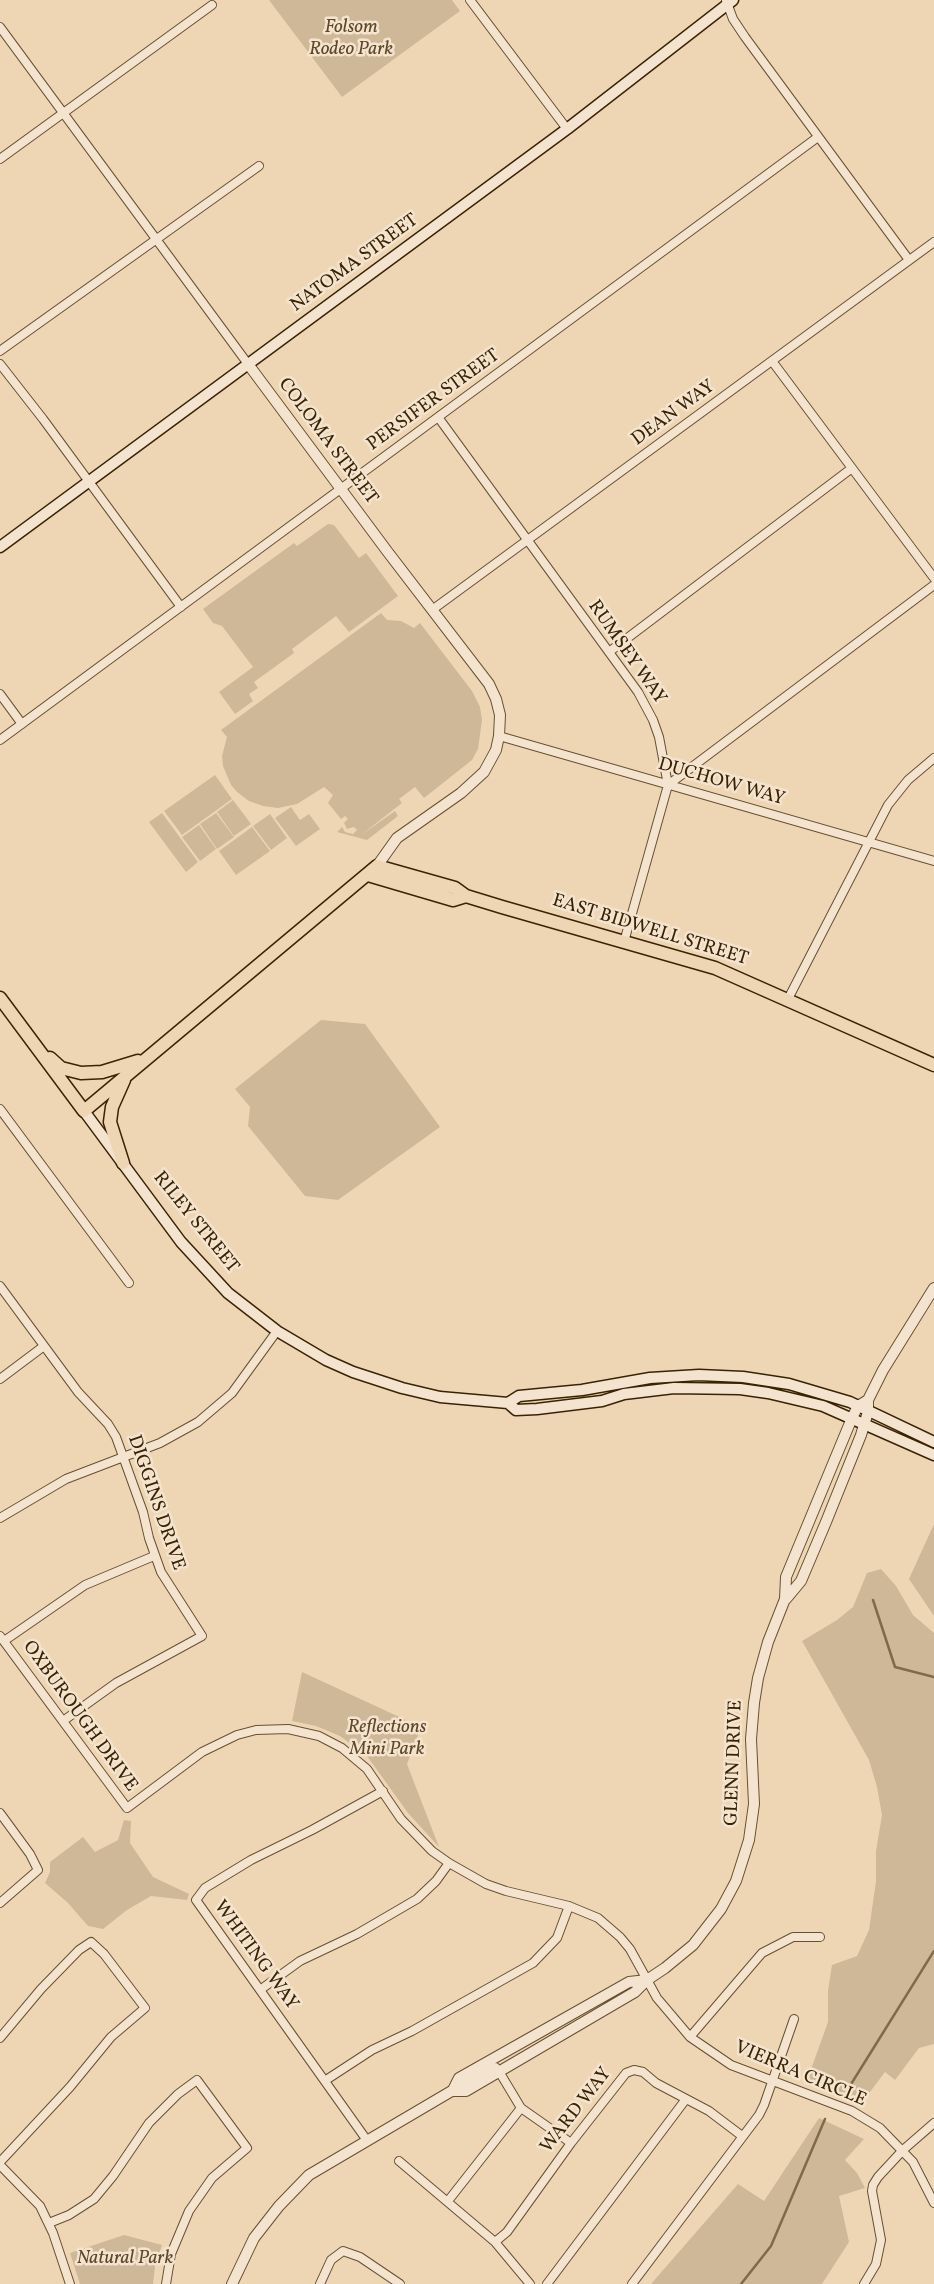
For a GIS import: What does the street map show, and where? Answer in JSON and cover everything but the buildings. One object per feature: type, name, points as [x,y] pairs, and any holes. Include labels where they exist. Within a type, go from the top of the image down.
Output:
[{"type":"main road","name":"NATOMA STREET","points":[[0,547],[567,129],[729,2]]},
{"type":"main road","name":"EAST BIDWELL STREET","points":[[373,870],[453,900],[466,896],[715,968],[934,1065]]},
{"type":"main road","points":[[84,1111],[373,870]]},
{"type":"main road","name":"RILEY STREET","points":[[0,998],[200,1265],[228,1293],[277,1331],[326,1360],[381,1382],[440,1397],[508,1404],[516,1410],[602,1401],[651,1390],[718,1387],[768,1393],[823,1406],[934,1455]]},
{"type":"main road","points":[[32,1040],[61,1068],[81,1073],[102,1072],[132,1065],[159,1049]]},
{"type":"main road","points":[[123,1163],[110,1122],[112,1107],[126,1076]]},
{"type":"main road","name":"RILEY STREET","points":[[508,1404],[519,1396],[582,1390],[673,1376],[729,1376],[789,1384],[865,1406],[934,1442]]},
{"type":"main road","points":[[537,1409],[545,1402],[594,1395],[608,1385]]},
{"type":"street","points":[[470,0],[567,129]]},
{"type":"street","points":[[729,2],[733,19],[744,37],[909,260]]},
{"type":"street","points":[[0,159],[212,5]]},
{"type":"street","name":"COLOMA STREET","points":[[0,27],[340,489],[489,684],[496,699],[500,715],[499,736],[492,758],[479,778],[397,838],[373,870]]},
{"type":"street","name":"PERSIFER STREET","points":[[0,740],[818,137]]},
{"type":"street","points":[[0,351],[259,166]]},
{"type":"street","name":"DEAN WAY","points":[[432,610],[934,242]]},
{"type":"street","points":[[772,361],[934,578]]},
{"type":"street","points":[[0,365],[181,607]]},
{"type":"street","name":"RUMSEY WAY","points":[[438,417],[638,692],[653,720],[668,785],[624,942]]},
{"type":"street","points":[[609,652],[852,468]]},
{"type":"street","points":[[668,785],[934,585]]},
{"type":"street","points":[[0,694],[22,724]]},
{"type":"street","name":"DUCHOW WAY","points":[[499,736],[934,861]]},
{"type":"street","points":[[788,999],[868,842],[897,792],[934,758]]},
{"type":"street","points":[[0,1109],[129,1283]]},
{"type":"street","name":"DIGGINS DRIVE","points":[[0,1286],[78,1392],[108,1424],[124,1455],[154,1556],[169,1587],[202,1636],[116,1683],[63,1721]]},
{"type":"street","name":"GLENN DRIVE","points":[[232,2284],[254,2238],[296,2186],[320,2167],[489,2069],[495,2068],[500,2073],[635,1992],[704,1934],[721,1909],[743,1863],[749,1840],[754,1804],[751,1728],[756,1690],[768,1642],[785,1599],[786,1577],[852,1418],[865,1406],[883,1370],[934,1288]]},
{"type":"street","points":[[0,1518],[66,1479],[179,1434],[216,1408],[246,1376],[277,1331]]},
{"type":"street","points":[[0,1379],[44,1346]]},
{"type":"street","name":"GLENN DRIVE","points":[[785,1599],[801,1581],[865,1424],[865,1406]]},
{"type":"street","points":[[801,1581],[799,1566],[810,1534],[807,1530]]},
{"type":"street","points":[[2,1639],[85,1586],[154,1556]]},
{"type":"street","name":"OXBUROUGH DRIVE","points":[[2,1639],[127,1808],[213,1745],[237,1734],[268,1728],[301,1731],[331,1742],[358,1760],[416,1836],[472,1878],[506,1891],[569,1906],[598,1918],[630,1949],[647,1980]]},
{"type":"street","name":"WHITING WAY","points":[[366,2139],[196,1900],[205,1888],[251,1860],[383,1791]]},
{"type":"street","points":[[0,1813],[30,1854],[38,1870],[0,1903]]},
{"type":"street","points":[[260,1990],[300,1961],[357,1934],[417,1899],[436,1881],[449,1863]]},
{"type":"street","points":[[326,2080],[372,2050],[412,2031],[533,1963],[558,1938],[569,1906]]},
{"type":"street","points":[[690,2037],[762,1953],[793,1937],[820,1937]]},
{"type":"street","points":[[0,2038],[41,1989],[79,1950],[91,1942],[104,1954],[145,2008],[111,2037],[0,2164],[30,2193],[49,2223],[70,2284]]},
{"type":"street","name":"GLENN DRIVE","points":[[452,2091],[459,2078],[629,1982],[647,1980]]},
{"type":"street","name":"VIERRA CIRCLE","points":[[647,1980],[657,1998],[690,2037],[724,2061],[852,2111],[880,2128],[903,2150],[922,2176],[934,2203]]},
{"type":"street","points":[[632,2284],[764,2105],[793,2019]]},
{"type":"street","name":"WARD WAY","points":[[495,2242],[506,2232],[570,2143],[626,2073],[634,2070],[643,2072],[656,2083],[709,2111],[743,2136]]},
{"type":"street","points":[[500,2073],[521,2108],[570,2143]]},
{"type":"street","points":[[49,2223],[82,2207],[99,2193],[149,2123],[178,2094],[197,2080],[247,2148],[212,2178],[189,2211],[171,2254],[166,2284]]},
{"type":"street","points":[[547,2284],[686,2099]]},
{"type":"street","points":[[448,2202],[521,2108]]},
{"type":"street","points":[[864,2284],[876,2264],[881,2240],[873,2185],[903,2150],[934,2123]]},
{"type":"street","points":[[399,2161],[495,2242],[530,2284]]},
{"type":"street","points":[[320,2284],[331,2260],[343,2251],[360,2257],[400,2284]]},
{"type":"green space","name":"Folsom Rodeo Park","points":[[269,0],[452,0],[460,11],[342,97]]},
{"type":"green space","points":[[328,524],[334,525],[359,558],[366,553],[398,596],[349,632],[336,616],[292,649],[294,653],[254,682],[258,688],[249,694],[253,701],[235,714],[219,692],[253,667],[222,626],[213,623],[203,609],[294,543],[297,546]]},
{"type":"green space","points":[[381,613],[387,620],[401,621],[414,628],[420,623],[472,691],[480,707],[482,720],[478,749],[472,760],[424,798],[415,787],[399,799],[402,803],[361,835],[395,811],[398,816],[367,840],[337,832],[342,827],[345,832],[353,834],[357,830],[354,827],[347,829],[344,823],[348,819],[345,816],[341,819],[328,803],[333,795],[324,787],[297,804],[278,808],[249,801],[237,792],[223,766],[222,756],[227,737],[221,730]]},
{"type":"green space","points":[[215,775],[232,799],[182,835],[164,811]]},
{"type":"green space","points":[[233,800],[251,824],[234,836],[217,812]]},
{"type":"green space","points":[[291,807],[300,820],[309,814],[320,829],[296,846],[275,818]]},
{"type":"green space","points":[[162,813],[198,862],[186,872],[149,822]]},
{"type":"green space","points":[[216,813],[234,837],[217,849],[200,824]]},
{"type":"green space","points":[[270,814],[287,838],[271,850],[253,826]]},
{"type":"green space","points":[[199,825],[216,849],[200,861],[182,837]]},
{"type":"green space","points":[[252,827],[270,851],[236,875],[219,851]]},
{"type":"green space","points":[[321,1020],[365,1024],[440,1127],[338,1200],[305,1196],[248,1126],[250,1107],[235,1089]]},
{"type":"green space","points":[[934,1524],[934,1616],[909,1579]]},
{"type":"green space","points":[[881,1569],[896,1586],[913,1615],[934,1633],[934,2044],[919,2048],[895,2080],[885,2072],[864,2100],[811,2083],[809,2075],[828,2022],[828,1991],[832,1965],[857,1956],[869,1930],[882,1815],[869,1760],[802,1641],[853,1607],[867,1573]]},
{"type":"green space","name":"Reflections Mini Park","points":[[302,1672],[421,1727],[407,1764],[439,1847],[408,1813],[367,1756],[340,1736],[316,1726],[292,1721]]},
{"type":"green space","points":[[124,1820],[131,1821],[130,1843],[153,1877],[189,1894],[187,1900],[151,1896],[103,1929],[88,1926],[68,1903],[45,1883],[50,1872],[50,1862],[83,1837],[95,1852],[118,1840]]},
{"type":"green space","points":[[819,2118],[864,2139],[845,2160],[857,2173],[865,2188],[839,2196],[849,2242],[822,2284],[651,2284],[738,2184],[764,2201]]},
{"type":"green space","name":"Natural Park","points":[[124,2235],[162,2245],[153,2284],[80,2284],[70,2253]]},
{"type":"waterway","points":[[873,1600],[895,1667],[934,1677]]},
{"type":"waterway","points":[[848,2089],[934,1951]]},
{"type":"waterway","points":[[741,2284],[771,2246],[825,2119]]}]
